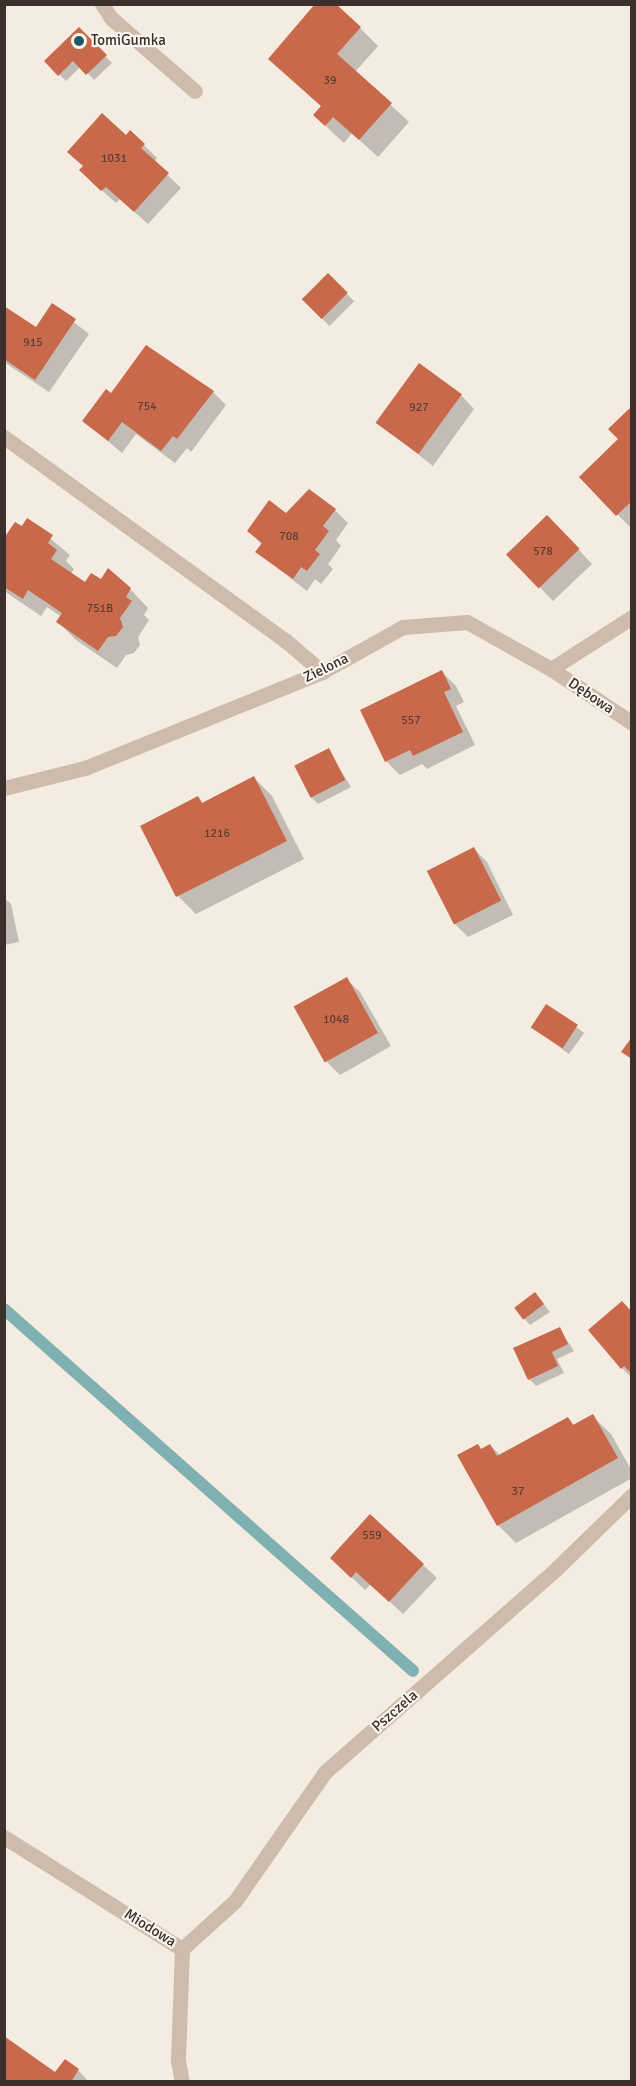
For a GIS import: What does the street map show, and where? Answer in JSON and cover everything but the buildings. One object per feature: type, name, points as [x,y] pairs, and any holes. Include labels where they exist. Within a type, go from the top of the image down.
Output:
[{"type":"street","points":[[102,4],[111,18],[195,91]]},
{"type":"street","points":[[4,437],[286,641],[322,672]]},
{"type":"street","points":[[551,669],[632,617]]},
{"type":"street","name":"Zielona","points":[[4,788],[86,768],[322,672],[403,627],[467,622],[551,669]]},
{"type":"street","name":"Dębowa","points":[[551,669],[632,723]]},
{"type":"street","name":"Pszczela","points":[[182,1949],[235,1902],[325,1772],[557,1568],[632,1495]]},
{"type":"street","name":"Miodowa","points":[[4,1837],[182,1949],[178,2060],[182,2082]]},
{"type":"waterway","points":[[4,1309],[413,1671]]},
{"type":"place","name":"TomiGumka","points":[[79,41]]}]
